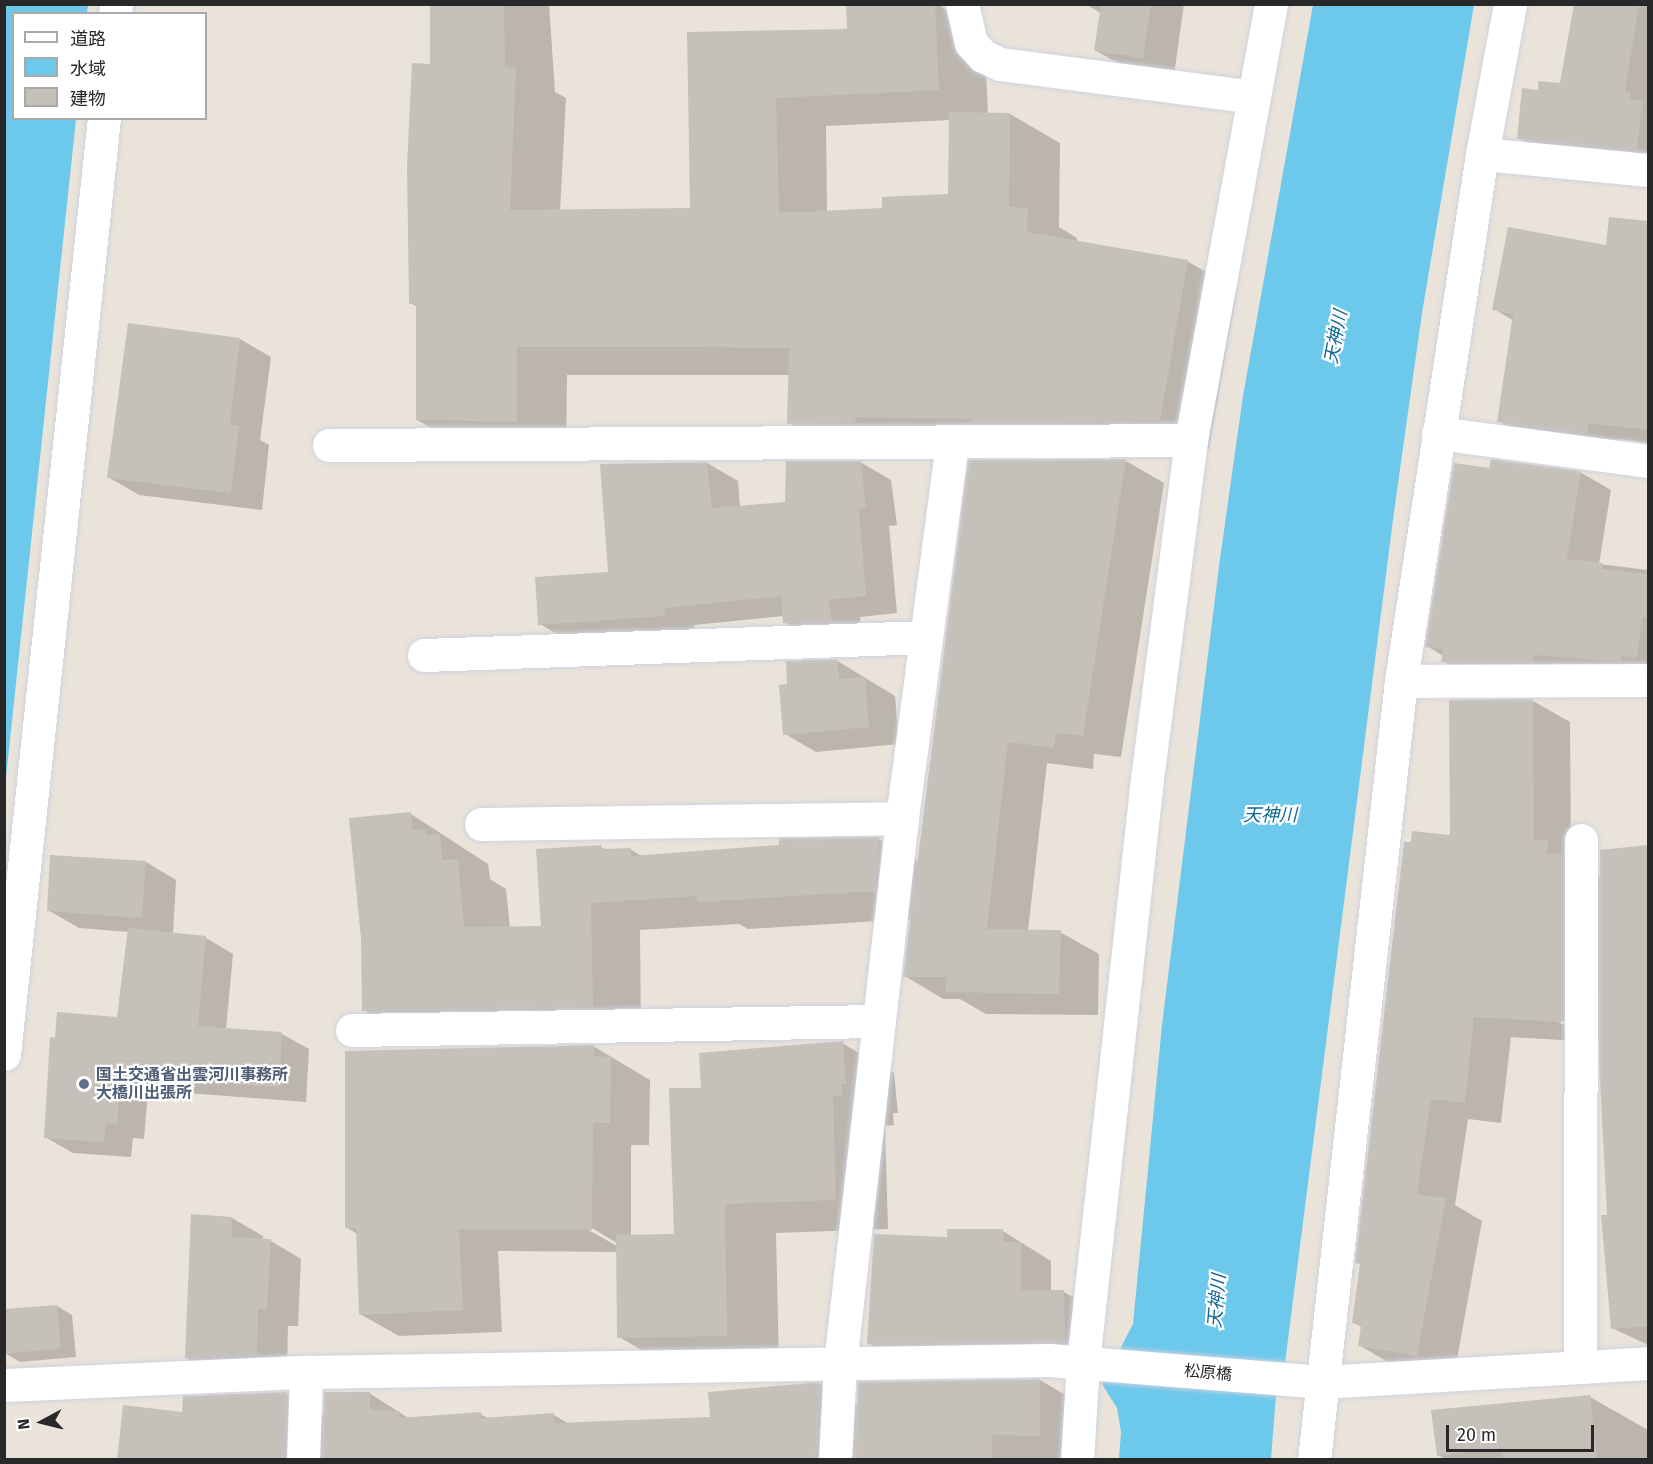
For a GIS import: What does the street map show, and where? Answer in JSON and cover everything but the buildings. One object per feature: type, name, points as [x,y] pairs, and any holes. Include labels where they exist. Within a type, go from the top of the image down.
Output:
[{"type":"street","points":[[962,4],[971,43],[983,56],[1000,64],[1253,97]]},
{"type":"street","points":[[1077,1460],[1095,1363],[1147,779],[1191,440],[1271,4]]},
{"type":"street","points":[[1314,1460],[1315,1382],[1401,681],[1482,154],[1510,4]]},
{"type":"street","points":[[4,1053],[104,120]]},
{"type":"street","points":[[1482,154],[1648,170]]},
{"type":"street","points":[[1438,433],[1648,461]]},
{"type":"street","points":[[329,446],[1191,440]]},
{"type":"street","points":[[835,1460],[840,1364],[902,818],[952,441]]},
{"type":"street","points":[[424,655],[926,637]]},
{"type":"street","points":[[1401,681],[1648,680]]},
{"type":"street","points":[[481,824],[902,818]]},
{"type":"street","points":[[1580,1367],[1581,840]]},
{"type":"street","points":[[352,1030],[879,1021]]},
{"type":"street","name":"松原橋","points":[[4,1385],[306,1372],[840,1364],[1095,1363],[1315,1382],[1648,1363]]},
{"type":"street","points":[[303,1460],[306,1372]]},
{"type":"water","points":[[5,4],[88,5],[87,12],[12,12],[12,120],[76,120],[5,787]]},
{"type":"water","name":"天神川","points":[[1313,5],[1474,5],[1422,313],[1394,512],[1285,1363],[1276,1395],[1271,1459],[1119,1459],[1121,1432],[1117,1408],[1102,1384],[1133,1324],[1162,1025],[1219,566],[1243,396]]},
{"type":"place","name":"国土交通省出雲河川事務所 大橋川出張所","points":[[84,1084]]}]
